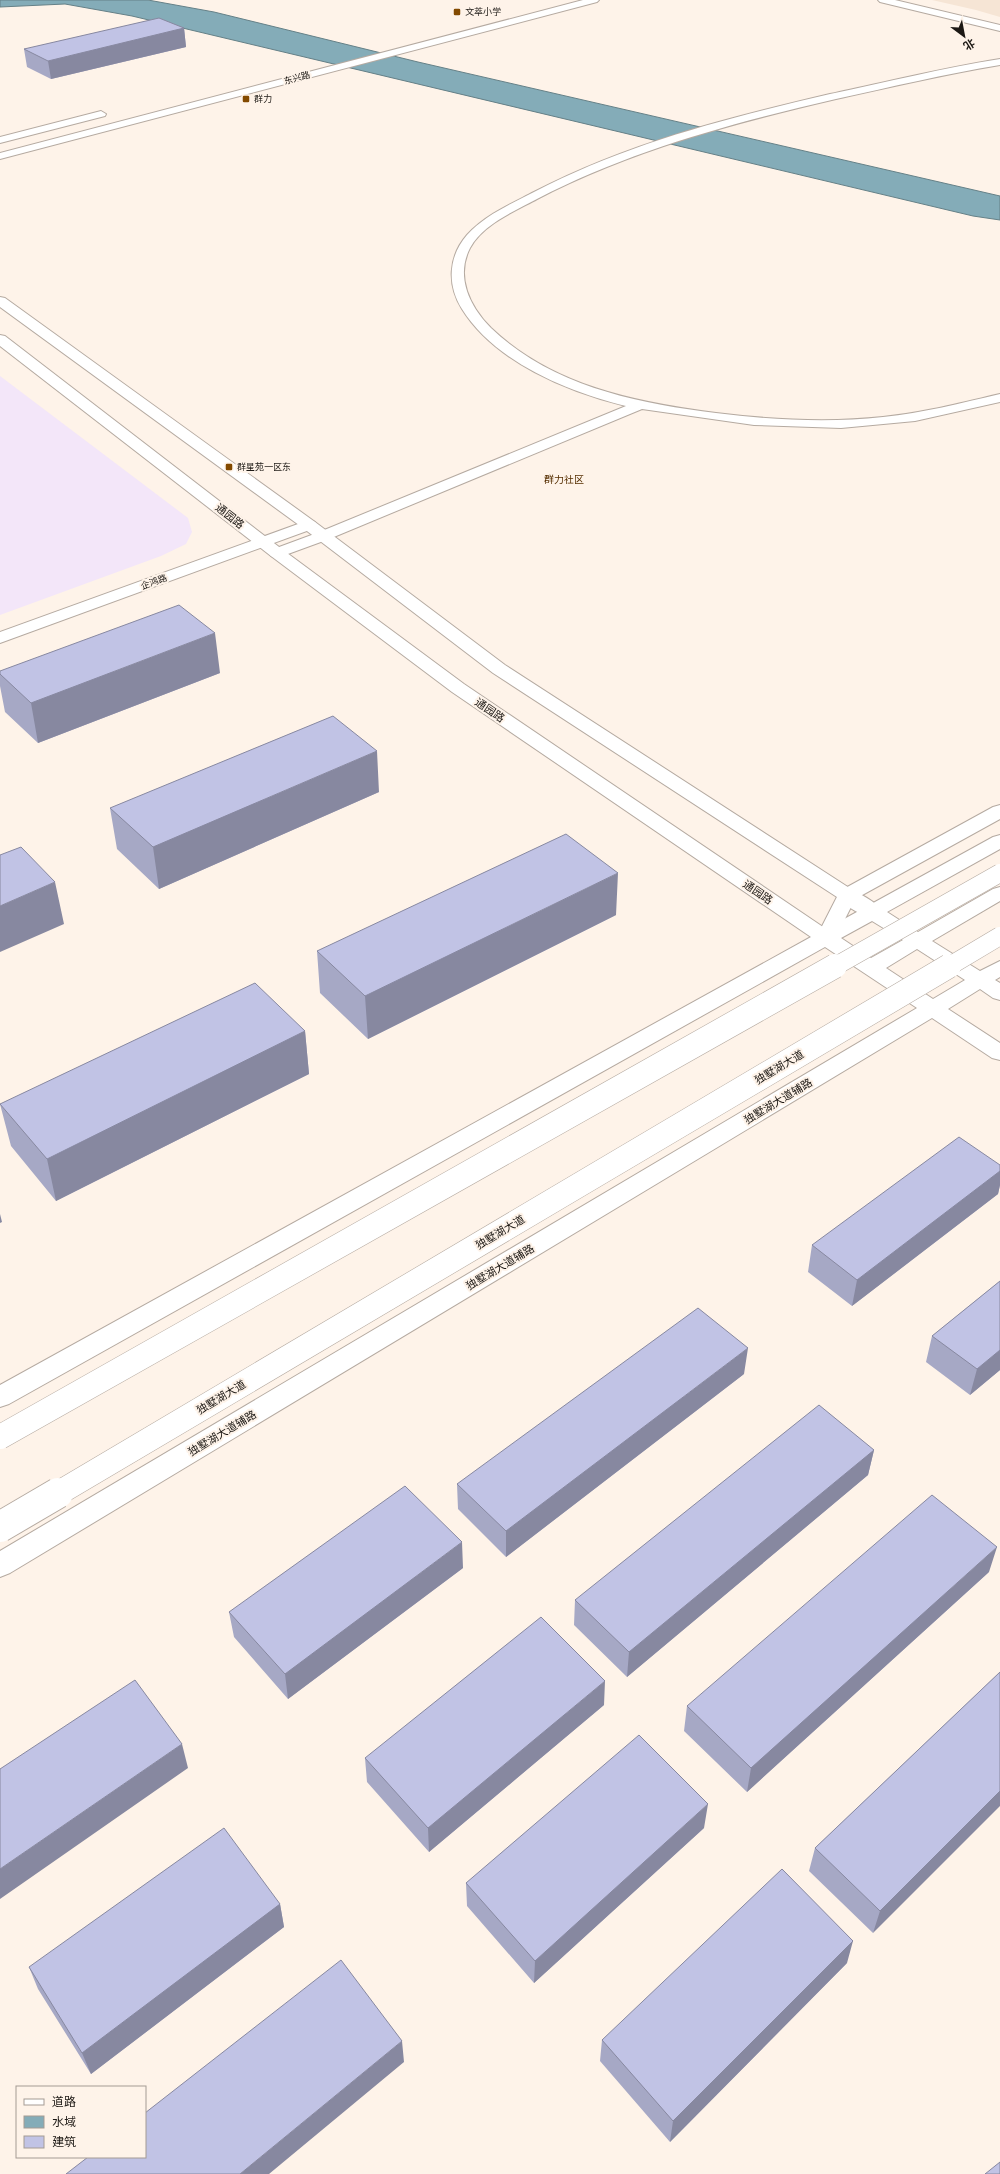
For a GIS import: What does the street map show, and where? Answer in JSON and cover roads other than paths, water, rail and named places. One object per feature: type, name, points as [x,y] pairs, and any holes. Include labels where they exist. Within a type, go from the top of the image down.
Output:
[{"type":"main road","name":"东兴路","points":[[0,156],[594,0]]},
{"type":"main road","points":[[883,0],[1000,28]]},
{"type":"main road","points":[[1000,62],[820,100],[715,127],[655,144],[572,177],[517,206],[484,226],[469,240],[464,248],[461,255],[457,281],[460,296],[475,319],[504,345],[528,361],[579,388],[606,397],[641,405],[718,418],[794,424],[828,424],[866,423],[934,414],[1000,398]]},
{"type":"main road","points":[[0,140],[114,110]]},
{"type":"main road","points":[[0,301],[309,525],[499,669],[1000,993]]},
{"type":"main road","name":"通园路","points":[[0,340],[263,542],[458,688],[870,968],[1000,1053]]},
{"type":"main road","points":[[278,553],[323,536],[641,405]]},
{"type":"main road","name":"企鸿路","points":[[0,638],[309,525]]},
{"type":"main road","points":[[826,938],[847,895],[1000,811]]},
{"type":"main road","points":[[0,1397],[1000,841]]},
{"type":"main road","points":[[0,1438],[1000,873]]},
{"type":"main road","points":[[870,968],[1000,892]]},
{"type":"main road","name":"独墅湖大道","points":[[0,1527],[1000,936]]},
{"type":"main road","name":"独墅湖大道辅路","points":[[0,1565],[1000,968]]},
{"type":"water","points":[[0,0],[148,0],[214,12],[418,62],[1000,196],[1000,220],[973,216],[132,16],[65,4],[0,7]]},
{"type":"place","name":"文萃小学","points":[[457,12]]},
{"type":"place","name":"群力","points":[[246,99]]},
{"type":"place","name":"群星苑一区东","points":[[229,467]]},
{"type":"district","name":"群力社区","points":[[564,479]]}]
